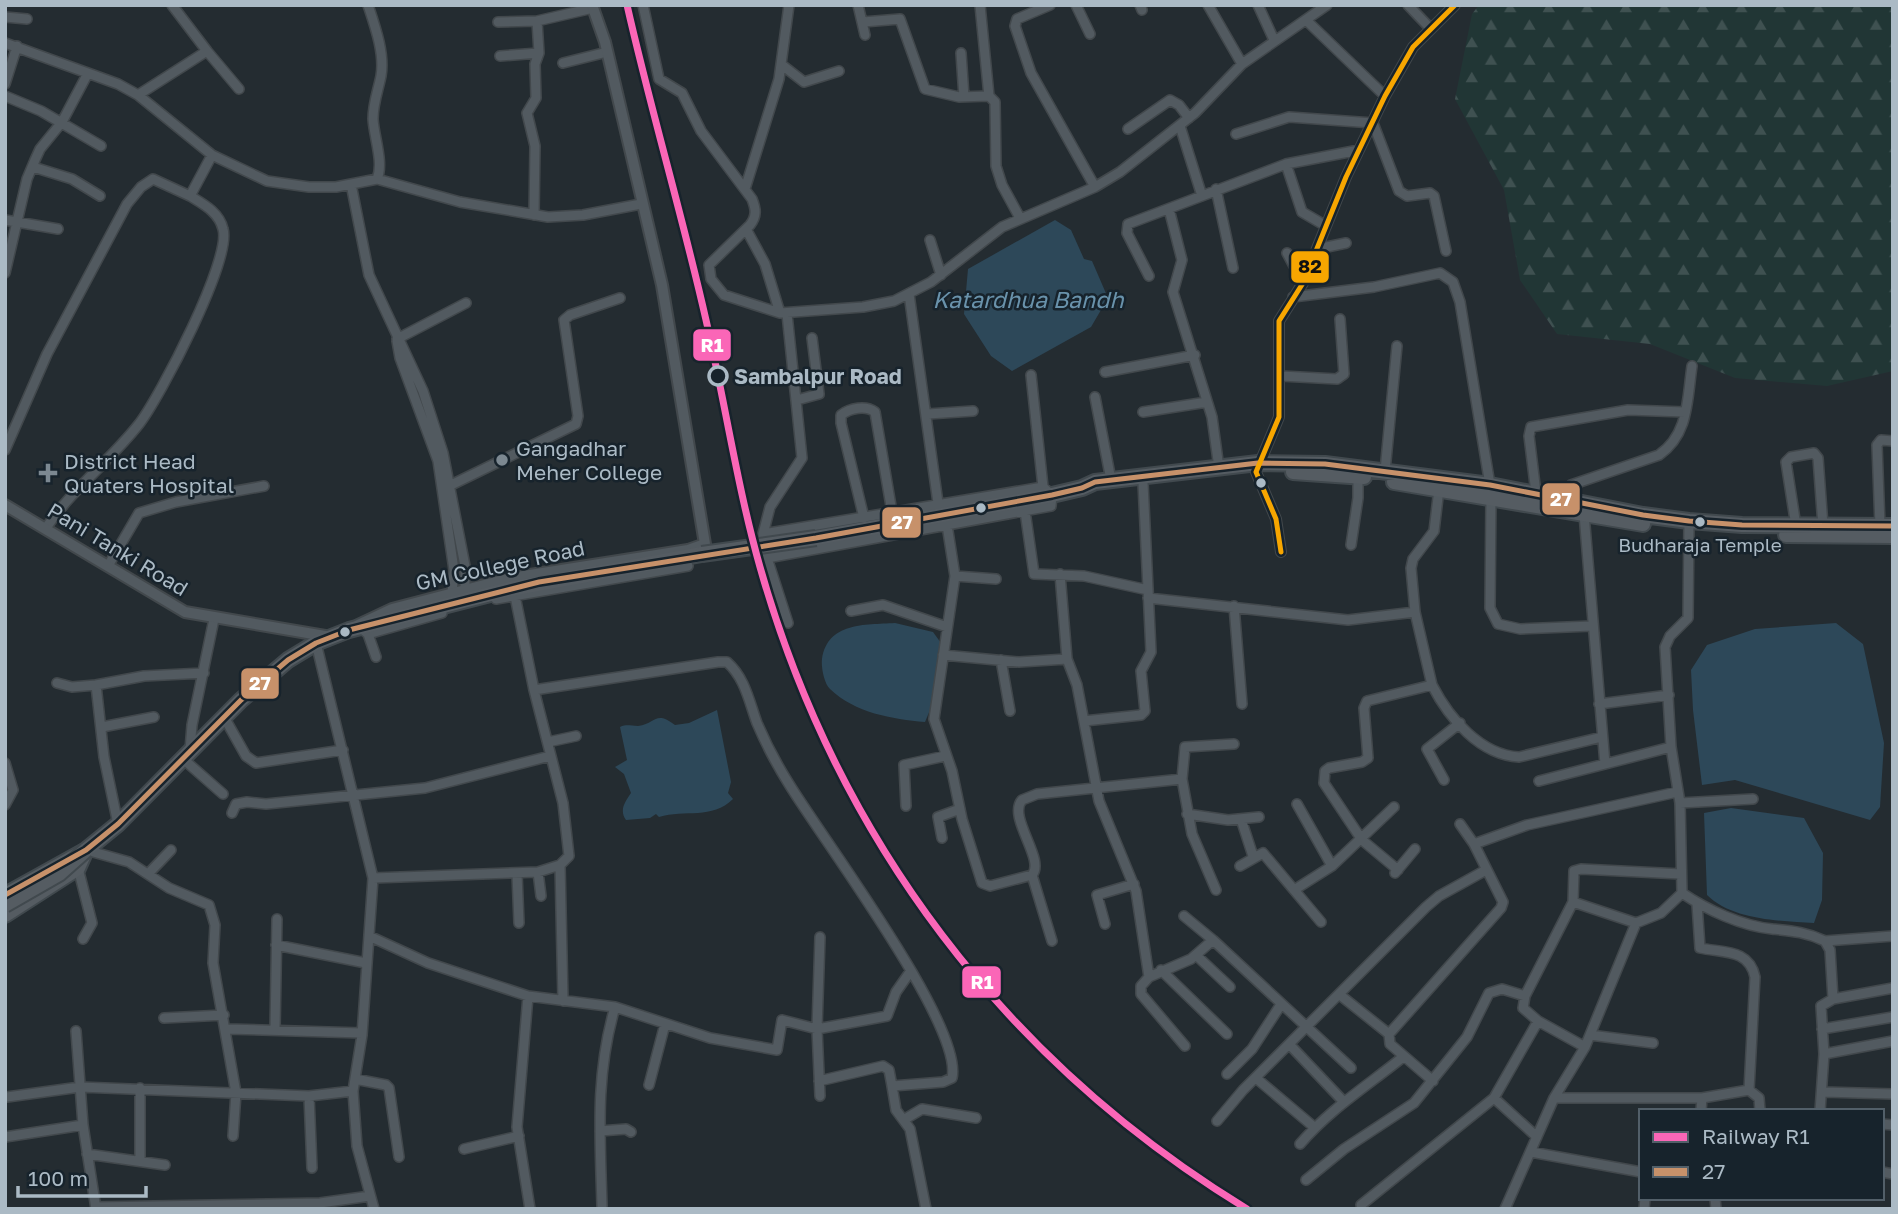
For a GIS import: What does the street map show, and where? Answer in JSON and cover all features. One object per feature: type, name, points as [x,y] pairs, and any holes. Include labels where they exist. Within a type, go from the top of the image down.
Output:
[{"type":"main road","points":[[1082,488],[1095,482],[1219,468],[1325,464],[1385,471],[1491,491],[1584,514],[1798,536],[1893,536]]},
{"type":"main road","points":[[5,905],[77,861],[265,679],[316,643],[539,582],[816,538],[1044,493],[1257,468],[1358,477],[1440,489],[1536,493],[1690,525],[1886,526]]},
{"type":"main road","points":[[5,915],[78,868],[86,850]]},
{"type":"main road","points":[[7,890],[86,850]]},
{"type":"street","points":[[368,5],[378,40],[381,74],[373,104],[380,171],[377,178]]},
{"type":"street","points":[[643,5],[659,79],[681,93],[701,131],[746,189],[755,208],[755,218],[709,265],[710,279],[724,295],[784,313],[873,306],[909,294],[941,275],[992,234],[1020,218],[1096,187],[1130,165],[1189,118],[1241,64],[1327,5]]},
{"type":"street","points":[[746,189],[782,65],[789,5]]},
{"type":"street","points":[[858,5],[865,35]]},
{"type":"street","points":[[980,5],[989,96],[995,102],[998,178],[1020,218]]},
{"type":"street","points":[[1050,5],[1023,15],[1017,19],[1015,26],[1031,73],[1096,187]]},
{"type":"street","points":[[1076,5],[1090,34]]},
{"type":"street","points":[[1208,5],[1241,64]]},
{"type":"street","points":[[1258,5],[1274,40]]},
{"type":"street","points":[[1408,5],[1430,28]]},
{"type":"street","points":[[1280,552],[1276,519],[1257,468],[1279,416],[1279,321],[1303,283],[1359,150],[1385,96],[1413,47],[1455,5]]},
{"type":"street","points":[[5,43],[88,73],[138,95],[212,155],[267,181],[309,187],[351,184],[377,178],[460,202],[534,215],[564,217],[641,204],[607,52],[593,7],[537,21],[498,22]]},
{"type":"street","points":[[175,8],[239,89]]},
{"type":"street","points":[[5,17],[27,19]]},
{"type":"street","points":[[863,22],[900,19],[925,89],[964,97],[989,96]]},
{"type":"street","points":[[1306,20],[1385,96]]},
{"type":"street","points":[[534,215],[535,146],[527,113],[536,103],[535,64],[539,52],[537,21]]},
{"type":"street","points":[[5,84],[17,46]]},
{"type":"street","points":[[138,95],[207,51]]},
{"type":"street","points":[[500,56],[539,52]]},
{"type":"street","points":[[563,63],[607,52]]},
{"type":"street","points":[[961,53],[964,97]]},
{"type":"street","points":[[782,65],[804,82],[839,71]]},
{"type":"street","points":[[5,273],[40,149],[62,122],[88,73]]},
{"type":"street","points":[[5,96],[62,122],[101,146]]},
{"type":"street","points":[[1128,129],[1170,100],[1179,104],[1189,118]]},
{"type":"street","points":[[1236,134],[1289,117],[1373,123]]},
{"type":"street","points":[[1373,123],[1399,191],[1407,196],[1430,193],[1434,196],[1446,251]]},
{"type":"street","points":[[1180,126],[1202,196]]},
{"type":"street","points":[[1149,276],[1126,228],[1134,221],[1286,164],[1359,150]]},
{"type":"street","points":[[190,196],[212,155]]},
{"type":"street","points":[[1286,164],[1302,212],[1326,226]]},
{"type":"street","points":[[33,167],[72,179],[100,196]]},
{"type":"street","points":[[5,450],[47,355],[127,204],[141,187],[153,179],[206,206],[218,218],[224,234],[196,323],[141,421],[114,455],[65,500],[46,528]]},
{"type":"street","points":[[351,184],[366,267],[397,339],[410,361],[434,421],[466,566],[465,590]]},
{"type":"street","points":[[1216,189],[1233,268]]},
{"type":"street","name":"GM College Road","points":[[361,630],[368,618],[452,593],[534,573],[688,550],[705,544],[662,285],[641,204]]},
{"type":"street","points":[[1169,209],[1182,260],[1173,292],[1195,355],[1216,433],[1219,468]]},
{"type":"street","points":[[5,220],[58,229]]},
{"type":"street","points":[[746,229],[765,264],[784,313],[797,400],[802,457],[770,507],[763,534],[767,558],[789,623]]},
{"type":"street","points":[[930,240],[941,275]]},
{"type":"street","points":[[1317,249],[1346,243]]},
{"type":"street","points":[[1287,253],[1303,283]]},
{"type":"street","points":[[1293,297],[1374,287],[1428,274],[1440,273],[1448,277],[1460,302],[1491,491],[1490,608],[1498,624],[1520,629],[1592,626]]},
{"type":"street","points":[[909,294],[928,414],[938,503]]},
{"type":"street","points":[[449,486],[576,424],[578,416],[564,320],[570,314],[620,298]]},
{"type":"street","points":[[397,339],[466,303]]},
{"type":"street","points":[[1281,376],[1337,379],[1344,374],[1340,319]]},
{"type":"street","points":[[797,400],[810,399],[819,394],[813,338]]},
{"type":"street","points":[[397,339],[400,358],[438,461],[454,570],[452,593]]},
{"type":"street","points":[[1385,471],[1397,346]]},
{"type":"street","points":[[1105,372],[1195,355]]},
{"type":"street","points":[[1562,497],[1566,489],[1579,481],[1659,454],[1670,447],[1683,427],[1692,366]]},
{"type":"street","points":[[767,558],[1051,506],[1044,493],[1031,375]]},
{"type":"street","points":[[1096,397],[1111,480]]},
{"type":"street","points":[[1143,412],[1207,402]]},
{"type":"street","points":[[864,518],[841,423],[841,415],[844,412],[866,408],[875,412],[892,512]]},
{"type":"street","points":[[1536,493],[1529,436],[1531,427],[1628,410],[1685,412]]},
{"type":"street","points":[[928,414],[973,411]]},
{"type":"street","points":[[1886,526],[1877,445],[1881,440],[1893,441]]},
{"type":"street","points":[[1796,526],[1786,462],[1791,457],[1814,453],[1818,458],[1823,526]]},
{"type":"street","points":[[1351,545],[1358,498],[1358,477]]},
{"type":"street","points":[[1084,721],[1144,714],[1141,671],[1151,652],[1143,483]]},
{"type":"street","points":[[108,566],[139,513],[176,502],[264,486]]},
{"type":"street","points":[[1440,489],[1434,531],[1413,559],[1411,568],[1415,612],[1432,685],[1460,723],[1479,743],[1506,756],[1519,757],[1602,737]]},
{"type":"street","points":[[763,534],[938,503],[1044,493]]},
{"type":"street","name":"Pani Tanki Road","points":[[5,505],[185,612],[214,619]]},
{"type":"street","points":[[1026,511],[1031,570],[1039,575],[1060,574],[1148,594],[1348,620],[1415,612]]},
{"type":"street","points":[[1584,514],[1605,764]]},
{"type":"street","points":[[947,525],[955,576],[934,719],[952,771],[982,883],[990,886],[1032,875]]},
{"type":"street","points":[[1573,902],[1636,923],[1661,913],[1682,893],[1680,803],[1671,747],[1665,647],[1670,636],[1688,618],[1690,525]]},
{"type":"street","points":[[376,657],[361,630],[514,596],[688,566]]},
{"type":"street","points":[[1060,574],[1068,659],[1077,685],[1096,790],[1134,884],[1149,977]]},
{"type":"street","points":[[955,576],[996,579]]},
{"type":"street","points":[[373,878],[538,872],[560,865],[570,853],[563,803],[534,690],[514,596]]},
{"type":"street","points":[[851,611],[874,605],[896,607],[947,627]]},
{"type":"street","points":[[1234,606],[1242,704]]},
{"type":"street","points":[[223,794],[186,754],[214,619],[332,637]]},
{"type":"street","points":[[316,643],[373,878],[362,1033],[353,1091],[357,1146],[374,1209]]},
{"type":"street","points":[[943,655],[1019,662],[1068,659]]},
{"type":"street","points":[[1001,660],[1010,711]]},
{"type":"street","points":[[534,690],[727,662],[741,678],[758,724],[790,785],[840,859],[944,1030],[952,1078],[943,1082],[892,1086]]},
{"type":"street","points":[[57,683],[72,687],[144,676],[204,673]]},
{"type":"street","points":[[96,685],[104,757],[118,824]]},
{"type":"street","points":[[1415,849],[1396,872],[1362,840],[1324,783],[1325,771],[1368,758],[1364,708],[1367,701],[1432,685]]},
{"type":"street","points":[[1599,704],[1669,695]]},
{"type":"street","points":[[102,727],[154,717]]},
{"type":"street","points":[[224,718],[246,756],[256,763],[343,750]]},
{"type":"street","points":[[1444,780],[1427,749],[1460,723]]},
{"type":"street","points":[[548,742],[576,736]]},
{"type":"street","points":[[1216,890],[1188,814],[1182,779],[1185,747],[1234,744]]},
{"type":"street","points":[[1539,781],[1671,747]]},
{"type":"street","points":[[232,813],[236,804],[247,802],[267,804],[425,788],[551,755]]},
{"type":"street","points":[[906,806],[904,765],[945,757]]},
{"type":"street","points":[[5,763],[13,790],[5,806]]},
{"type":"street","points":[[1052,941],[1032,875],[1035,866],[1018,804],[1037,794],[1182,779]]},
{"type":"street","points":[[1474,844],[1537,822],[1677,792]]},
{"type":"street","points":[[1680,803],[1753,799]]},
{"type":"street","points":[[1297,804],[1332,866]]},
{"type":"street","points":[[1294,890],[1332,866],[1394,807]]},
{"type":"street","points":[[942,838],[938,817],[960,808]]},
{"type":"street","points":[[1188,814],[1241,819],[1259,817]]},
{"type":"street","points":[[1241,819],[1253,856]]},
{"type":"street","points":[[1389,1034],[1501,908],[1500,893],[1460,824]]},
{"type":"street","points":[[86,850],[129,862],[169,888],[209,905],[215,925],[214,963],[236,1093],[233,1136]]},
{"type":"street","points":[[148,874],[171,850]]},
{"type":"street","points":[[1240,866],[1253,856],[1263,853],[1321,922]]},
{"type":"street","points":[[560,865],[564,1001]]},
{"type":"street","points":[[78,868],[92,923],[83,939]]},
{"type":"street","points":[[1585,1047],[1538,1021],[1524,1009],[1525,996],[1573,902],[1572,875],[1576,869],[1681,874]]},
{"type":"street","points":[[1217,1121],[1289,1044],[1426,907],[1439,896],[1486,870]]},
{"type":"street","points":[[538,872],[541,896]]},
{"type":"street","points":[[517,874],[519,923]]},
{"type":"street","points":[[1105,924],[1097,895],[1134,884]]},
{"type":"street","points":[[7,890],[22,905]]},
{"type":"street","points":[[1682,893],[1697,904],[1747,923],[1772,929],[1790,929],[1825,941],[1893,936]]},
{"type":"street","points":[[1697,904],[1700,948],[1743,956],[1752,965],[1755,977],[1749,1090]]},
{"type":"street","points":[[1184,916],[1351,1068]]},
{"type":"street","points":[[275,1029],[277,919]]},
{"type":"street","points":[[1505,1209],[1554,1098],[1585,1047],[1636,923]]},
{"type":"street","points":[[369,936],[428,963],[528,996],[615,1007],[710,1038],[777,1050],[782,1020],[817,1029],[887,1016],[896,992],[910,972]]},
{"type":"street","points":[[820,937],[817,1029],[820,1096]]},
{"type":"street","points":[[1185,1045],[1141,995],[1141,986],[1161,970],[1197,956],[1213,940]]},
{"type":"street","points":[[1825,941],[1830,950],[1833,999]]},
{"type":"street","points":[[276,945],[366,964]]},
{"type":"street","points":[[1197,956],[1230,987]]},
{"type":"street","points":[[1161,970],[1227,1034]]},
{"type":"street","points":[[1820,1109],[1824,1092],[1821,1006],[1833,999],[1893,988]]},
{"type":"street","points":[[1306,1180],[1344,1149],[1405,1112],[1433,1082],[1467,1037],[1489,993],[1502,989],[1525,996]]},
{"type":"street","points":[[1340,995],[1389,1034],[1390,1044],[1433,1082]]},
{"type":"street","points":[[528,996],[517,1127],[530,1209]]},
{"type":"street","points":[[1227,1074],[1252,1049],[1280,1006]]},
{"type":"street","points":[[602,1206],[600,1131],[603,1047],[615,1007]]},
{"type":"street","points":[[164,1018],[224,1015]]},
{"type":"street","points":[[1822,1029],[1893,1017]]},
{"type":"street","points":[[1361,1205],[1494,1098],[1538,1021]]},
{"type":"street","points":[[649,1085],[665,1024]]},
{"type":"street","points":[[227,1029],[362,1033]]},
{"type":"street","points":[[76,1031],[83,1125],[96,1208],[321,1206],[370,1196]]},
{"type":"street","points":[[1590,1035],[1653,1044]]},
{"type":"street","points":[[1824,1054],[1893,1041]]},
{"type":"street","points":[[1289,1044],[1343,1101]]},
{"type":"street","points":[[1300,1144],[1343,1101],[1354,1096],[1403,1057]]},
{"type":"street","points":[[819,1081],[883,1066],[889,1070],[896,1111],[905,1119],[910,1129],[926,1209]]},
{"type":"street","points":[[1256,1078],[1314,1128]]},
{"type":"street","points":[[355,1079],[386,1085],[389,1088],[399,1157]]},
{"type":"street","points":[[7,1097],[80,1087],[309,1096],[353,1091]]},
{"type":"street","points":[[139,1088],[139,1159]]},
{"type":"street","points":[[1554,1098],[1702,1098],[1749,1090],[1759,1098],[1760,1109]]},
{"type":"street","points":[[1824,1092],[1893,1094]]},
{"type":"street","points":[[309,1096],[312,1168]]},
{"type":"street","points":[[1494,1098],[1537,1137]]},
{"type":"street","points":[[1701,1109],[1702,1098]]},
{"type":"street","points":[[905,1119],[922,1109],[976,1118]]},
{"type":"street","points":[[5,1138],[83,1125]]},
{"type":"street","points":[[600,1131],[626,1129],[631,1132]]},
{"type":"street","points":[[464,1149],[519,1136]]},
{"type":"street","points":[[1531,1152],[1639,1172]]},
{"type":"street","points":[[87,1154],[139,1159],[165,1165]]},
{"type":"green space","points":[[1479,5],[1893,5],[1893,371],[1827,386],[1735,378],[1650,344],[1557,334],[1520,280],[1504,190],[1455,99],[1472,14]]},
{"type":"water","name":"Katardhua Bandh","points":[[1055,220],[1071,230],[1084,259],[1092,261],[1108,298],[1091,327],[1012,371],[991,356],[964,314],[968,269]]},
{"type":"water","points":[[895,623],[933,632],[941,643],[930,710],[925,722],[887,717],[862,709],[830,689],[825,679],[822,659],[832,638],[849,628]]},
{"type":"water","points":[[1836,623],[1863,644],[1884,743],[1880,807],[1870,820],[1735,780],[1702,785],[1691,670],[1707,645],[1755,629]]},
{"type":"water","points":[[717,710],[731,782],[728,793],[733,799],[716,810],[707,812],[659,817],[656,814],[650,818],[626,820],[623,809],[631,793],[624,774],[615,767],[627,760],[620,727],[638,726],[660,718],[675,725],[689,723]]},
{"type":"water","points":[[1731,808],[1804,818],[1823,853],[1822,900],[1814,923],[1757,918],[1729,910],[1707,895],[1704,813]]},
{"type":"rail line","name":"R1","points":[[627,5],[697,280],[760,567],[793,667],[835,761],[884,851],[942,935],[1007,1013],[1080,1085],[1160,1150],[1247,1209]]},
{"type":"transit line","name":"82","points":[[1281,552],[1276,519],[1256,472],[1279,417],[1279,321],[1303,283],[1346,177],[1385,96],[1413,47],[1455,5]]},
{"type":"transit line","name":"27","points":[[5,895],[86,850],[118,824],[241,700],[288,660],[316,643],[349,630],[539,582],[816,538],[1052,495],[1095,482],[1258,463],[1325,464],[1490,485],[1643,515],[1689,521],[1742,525],[1893,526]]},
{"type":"place","name":"Sambalpur Road","points":[[718,376]]},
{"type":"place","name":"Gangadhar Meher College","points":[[502,460]]},
{"type":"place","name":"District Head Quaters Hospital","points":[[48,473]]},
{"type":"place","name":"Budharaja Temple","points":[[1700,522]]}]
